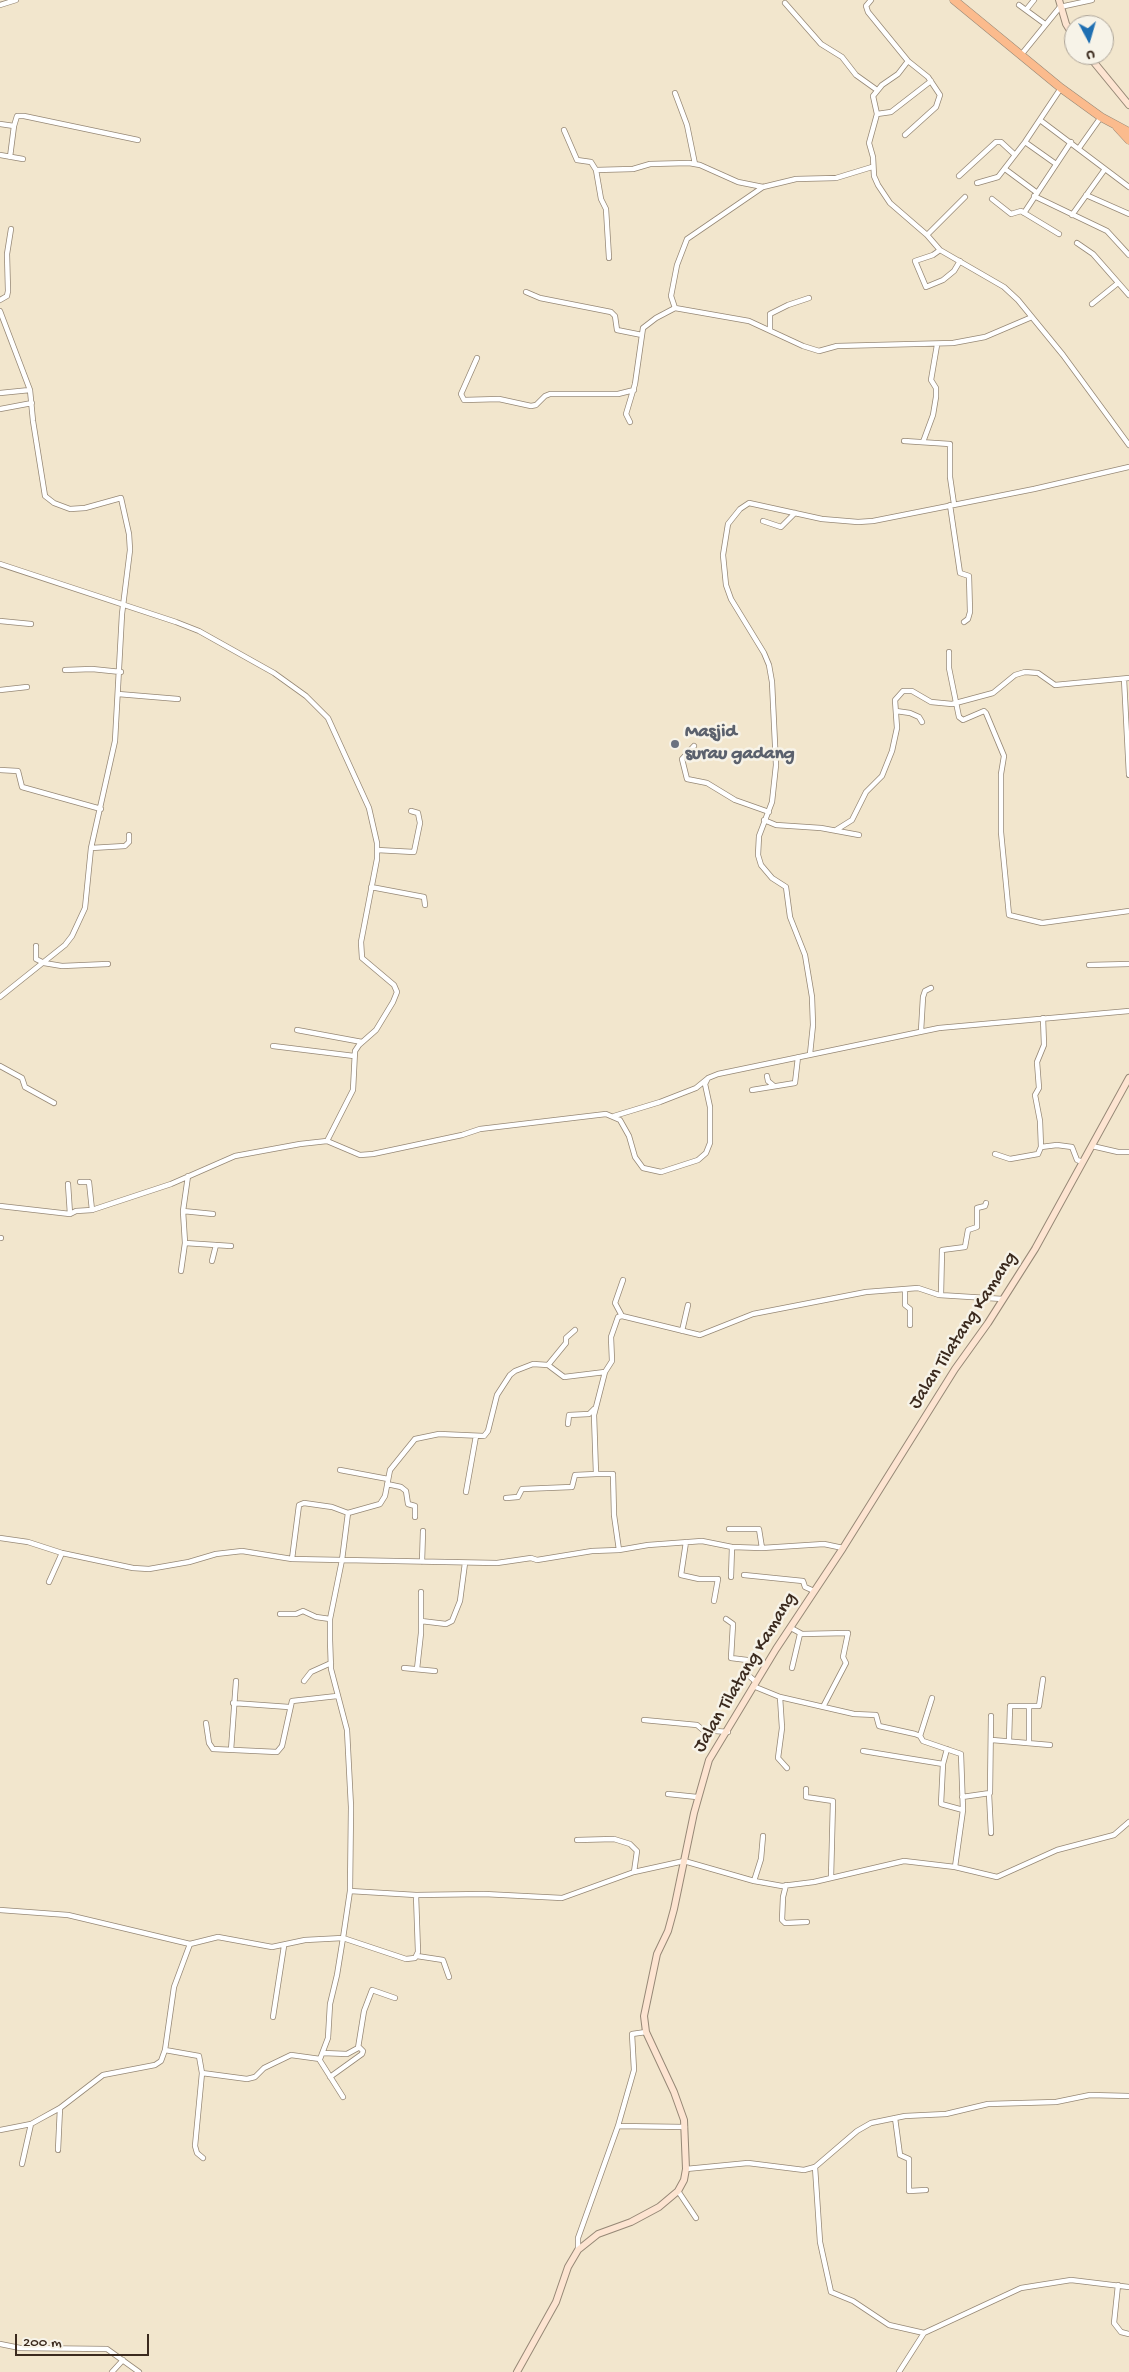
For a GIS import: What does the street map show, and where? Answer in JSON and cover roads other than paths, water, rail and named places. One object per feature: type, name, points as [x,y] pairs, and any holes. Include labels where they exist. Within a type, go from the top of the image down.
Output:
[{"type":"highway","points":[[954,0],[1061,88],[1101,117],[1129,132]]},
{"type":"highway","points":[[1117,127],[1129,140]]},
{"type":"street","points":[[0,5],[16,0]]},
{"type":"street","points":[[871,0],[867,5],[868,12],[908,61],[931,81],[940,95],[937,105],[905,135]]},
{"type":"street","points":[[1026,10],[1034,0]]},
{"type":"street","points":[[1020,56],[1060,4],[1092,0]]},
{"type":"street","points":[[785,3],[820,44],[842,57],[856,75],[877,90]]},
{"type":"street","points":[[1060,4],[1064,17]]},
{"type":"street","points":[[1019,5],[1045,24]]},
{"type":"street","points":[[908,61],[898,74],[877,90],[873,97],[877,114],[869,140],[875,180],[890,203],[927,235],[940,250],[1004,287],[1032,317],[1129,445]]},
{"type":"street","points":[[1096,65],[1129,105]]},
{"type":"street","points":[[877,114],[892,112],[931,81]]},
{"type":"street","points":[[977,183],[996,178],[1005,169],[1061,88]]},
{"type":"street","points":[[675,93],[687,128],[695,164]]},
{"type":"street","points":[[10,157],[17,116],[138,140]]},
{"type":"street","points":[[1079,148],[1101,117]]},
{"type":"street","points":[[1040,120],[1129,188]]},
{"type":"street","points":[[0,124],[14,126]]},
{"type":"street","points":[[564,130],[577,160],[592,162],[596,170],[601,200],[606,209],[609,258]]},
{"type":"street","points":[[959,176],[996,142],[1001,142],[1015,155]]},
{"type":"street","points":[[1025,142],[1056,164]]},
{"type":"street","points":[[1024,213],[1071,142]]},
{"type":"street","points":[[0,155],[23,159]]},
{"type":"street","points":[[596,170],[634,169],[650,164],[695,164],[736,181],[763,187]]},
{"type":"street","points":[[675,308],[671,296],[677,265],[687,239],[763,187],[796,179],[836,178],[872,167]]},
{"type":"street","points":[[1005,169],[1035,194],[1072,215],[1108,232],[1129,255]]},
{"type":"street","points":[[1072,215],[1105,169]]},
{"type":"street","points":[[1086,195],[1129,214]]},
{"type":"street","points":[[927,235],[965,197]]},
{"type":"street","points":[[992,200],[1011,214],[1019,211],[1024,213],[1059,234]]},
{"type":"street","points":[[0,300],[7,296],[8,291],[6,262],[11,229]]},
{"type":"street","points":[[1077,243],[1093,254],[1129,295]]},
{"type":"street","points":[[940,250],[933,256],[915,261],[926,287],[943,280],[954,271],[960,261]]},
{"type":"street","points":[[0,262],[6,262]]},
{"type":"street","points":[[1092,304],[1118,283]]},
{"type":"street","points":[[526,292],[540,298],[611,312],[615,316],[617,330],[642,335]]},
{"type":"street","points":[[770,330],[770,314],[809,298]]},
{"type":"street","points":[[630,422],[626,414],[634,390],[642,335],[646,325],[675,308],[749,321],[803,346],[819,351],[837,346],[937,345],[985,337],[1032,317]]},
{"type":"street","points":[[0,311],[1,318],[30,390],[45,496],[54,503],[70,509],[85,508],[118,497],[123,500],[130,550],[124,605],[115,741],[91,848],[83,914],[65,945],[44,963],[20,979],[0,997]]},
{"type":"street","points":[[923,442],[933,415],[936,397],[936,388],[931,380],[937,345]]},
{"type":"street","points":[[477,358],[461,394],[464,400],[500,399],[533,406],[550,394],[618,394],[634,390]]},
{"type":"street","points":[[0,393],[30,390]]},
{"type":"street","points":[[0,409],[32,403]]},
{"type":"street","points":[[904,441],[950,444],[952,504],[960,572],[970,577],[970,612],[968,619],[964,622]]},
{"type":"street","points":[[810,1054],[813,1017],[807,962],[790,917],[786,887],[772,878],[759,860],[758,844],[764,820],[772,802],[776,760],[771,673],[759,644],[727,591],[724,574],[724,547],[728,524],[740,509],[749,503],[822,519],[864,522],[1034,489],[1129,467]]},
{"type":"street","points":[[763,521],[781,527],[795,513]]},
{"type":"street","points":[[0,564],[176,622],[229,647],[274,673],[321,710],[328,718],[371,813],[378,850],[361,942],[362,958],[394,985],[397,992],[376,1030],[362,1042],[354,1056],[353,1090],[327,1141]]},
{"type":"street","points":[[0,621],[31,624]]},
{"type":"street","points":[[949,652],[957,713],[963,720],[984,712],[986,713],[1004,756],[1001,774],[1001,832],[1009,915],[1042,922],[1129,911]]},
{"type":"street","points":[[65,670],[92,669],[120,672]]},
{"type":"street","points":[[836,830],[852,820],[866,792],[882,776],[896,735],[896,697],[906,690],[931,702],[956,703],[993,693],[1015,675],[1025,672],[1038,673],[1055,684],[1127,678],[1129,774]]},
{"type":"street","points":[[0,690],[27,687]]},
{"type":"street","points":[[118,694],[178,699]]},
{"type":"street","points":[[896,710],[919,717],[922,722]]},
{"type":"street","points":[[694,746],[682,759],[686,776],[690,780],[704,782],[735,800],[769,812]]},
{"type":"street","points":[[0,770],[18,771],[22,787],[101,809]]},
{"type":"street","points":[[378,850],[414,852],[420,823],[418,813],[411,811]]},
{"type":"street","points":[[764,820],[776,825],[836,830],[858,835]]},
{"type":"street","points":[[91,848],[125,846],[129,842],[129,835]]},
{"type":"street","points":[[371,887],[424,897],[425,905]]},
{"type":"street","points":[[36,946],[36,959],[44,963],[62,966],[108,964]]},
{"type":"street","points":[[1089,965],[1129,964]]},
{"type":"street","points":[[921,1031],[923,997],[925,991],[930,988]]},
{"type":"street","points":[[614,1116],[660,1102],[696,1088],[708,1078],[722,1073],[921,1031],[956,1025],[1129,1011]]},
{"type":"street","points":[[995,1154],[1010,1159],[1034,1156],[1038,1154],[1041,1147],[1040,1121],[1035,1095],[1039,1088],[1037,1062],[1044,1045],[1044,1018]]},
{"type":"street","points":[[297,1030],[362,1042]]},
{"type":"street","points":[[273,1046],[354,1056]]},
{"type":"street","points":[[752,1090],[796,1082],[798,1057]]},
{"type":"street","points":[[0,1066],[22,1078],[24,1086],[54,1103]]},
{"type":"street","points":[[766,1076],[768,1081],[774,1086]]},
{"type":"street","points":[[0,1206],[70,1214],[76,1211],[92,1210],[242,1155],[300,1144],[327,1141],[351,1152],[366,1154],[462,1135],[480,1129],[606,1114],[614,1116],[625,1127],[635,1157],[643,1168],[661,1172],[698,1160],[706,1152],[710,1143],[710,1107],[705,1086],[708,1078]]},
{"type":"street","name":"Jalan Tilatang Kamang","points":[[517,2372],[556,2302],[568,2266],[578,2250],[598,2234],[631,2222],[659,2207],[678,2191],[684,2180],[686,2169],[685,2127],[682,2109],[646,2032],[645,2009],[658,1954],[670,1924],[697,1797],[710,1760],[728,1732],[754,1684],[843,1548],[955,1369],[1035,1250],[1129,1078]]},
{"type":"street","points":[[1041,1147],[1057,1145],[1072,1147],[1077,1160],[1083,1162]]},
{"type":"street","points":[[1092,1146],[1118,1152],[1129,1152]]},
{"type":"street","points":[[181,1271],[185,1243],[183,1211],[188,1176]]},
{"type":"street","points":[[80,1182],[89,1182],[92,1210]]},
{"type":"street","points":[[68,1184],[70,1214]]},
{"type":"street","points":[[942,1295],[942,1250],[965,1247],[968,1230],[977,1227],[977,1208],[985,1206],[986,1203]]},
{"type":"street","points":[[183,1211],[213,1214]]},
{"type":"street","points":[[185,1243],[231,1246]]},
{"type":"street","points":[[212,1261],[216,1245]]},
{"type":"street","points":[[623,1280],[615,1303],[622,1316],[691,1334],[705,1334],[725,1324],[758,1312],[866,1292],[918,1288],[942,1295],[1003,1299]]},
{"type":"street","points":[[905,1289],[905,1305],[910,1309],[910,1325]]},
{"type":"street","points":[[682,1331],[688,1305]]},
{"type":"street","points":[[596,1474],[594,1410],[605,1372],[612,1361],[610,1340],[615,1323],[622,1316]]},
{"type":"street","points":[[548,1365],[566,1343],[566,1338],[575,1330]]},
{"type":"street","points":[[292,1559],[299,1505],[304,1503],[332,1507],[348,1513],[380,1504],[392,1467],[414,1439],[438,1434],[476,1436],[486,1434],[495,1399],[510,1375],[528,1365],[548,1365],[564,1377],[605,1372]]},
{"type":"street","points":[[568,1424],[569,1415],[589,1414],[594,1410]]},
{"type":"street","points":[[466,1492],[476,1436]]},
{"type":"street","points":[[340,1470],[401,1487],[406,1491],[408,1504],[415,1506],[415,1517]]},
{"type":"street","points":[[506,1498],[518,1497],[522,1489],[572,1487],[575,1475],[613,1474],[614,1515],[619,1550]]},
{"type":"street","points":[[319,2059],[328,2038],[330,2004],[337,1975],[350,1891],[352,1806],[347,1730],[337,1696],[331,1663],[330,1619],[342,1560],[348,1513]]},
{"type":"street","points":[[729,1529],[759,1529],[762,1548]]},
{"type":"street","points":[[422,1562],[423,1531]]},
{"type":"street","points":[[0,1538],[28,1542],[62,1553],[133,1568],[149,1569],[189,1562],[216,1554],[238,1552],[292,1559],[497,1563],[531,1558],[537,1560],[592,1551],[706,1541],[732,1547],[762,1548],[824,1544],[843,1548]]},
{"type":"street","points":[[686,1542],[681,1575],[699,1579],[718,1579],[714,1601]]},
{"type":"street","points":[[731,1577],[732,1547]]},
{"type":"street","points":[[49,1582],[62,1553]]},
{"type":"street","points":[[421,1621],[446,1624],[452,1621],[461,1598],[465,1563]]},
{"type":"street","points":[[744,1575],[803,1581],[805,1587],[814,1591]]},
{"type":"street","points":[[417,1669],[421,1621],[420,1592]]},
{"type":"street","points":[[280,1614],[296,1614],[303,1611],[316,1617],[330,1619]]},
{"type":"street","points":[[726,1620],[734,1624],[731,1658],[747,1660],[748,1675],[754,1684],[780,1697],[824,1705],[854,1714],[876,1715],[879,1726],[920,1736],[921,1740],[962,1756],[962,1797],[964,1810],[955,1867]]},
{"type":"street","points":[[791,1628],[800,1634],[848,1633],[843,1657],[847,1662],[824,1705]]},
{"type":"street","points":[[792,1668],[800,1634]]},
{"type":"street","points":[[304,1681],[311,1672],[331,1663]]},
{"type":"street","points":[[404,1668],[435,1671]]},
{"type":"street","points":[[1009,1741],[1010,1706],[1037,1707],[1040,1704],[1043,1679]]},
{"type":"street","points":[[231,1750],[236,1681]]},
{"type":"street","points":[[206,1723],[210,1746],[213,1749],[280,1750],[292,1701],[337,1696]]},
{"type":"street","points":[[780,1697],[782,1728],[778,1758],[787,1768]]},
{"type":"street","points":[[920,1736],[932,1698]]},
{"type":"street","points":[[233,1703],[290,1707]]},
{"type":"street","points":[[1029,1706],[1029,1743]]},
{"type":"street","points":[[991,1716],[992,1740],[989,1794],[991,1833]]},
{"type":"street","points":[[644,1720],[697,1725],[703,1730],[728,1732]]},
{"type":"street","points":[[992,1740],[1050,1745]]},
{"type":"street","points":[[947,1749],[943,1764],[941,1804],[964,1810]]},
{"type":"street","points":[[863,1751],[943,1764]]},
{"type":"street","points":[[806,1789],[806,1797],[831,1799],[833,1801],[831,1878]]},
{"type":"street","points":[[668,1794],[697,1797]]},
{"type":"street","points":[[962,1797],[989,1794]]},
{"type":"street","points":[[350,1891],[416,1895],[484,1894],[562,1898],[634,1872],[684,1861],[754,1882],[786,1886],[831,1878],[904,1861],[955,1867],[1001,1876],[1057,1850],[1114,1835],[1129,1822]]},
{"type":"street","points":[[754,1882],[762,1859],[763,1836]]},
{"type":"street","points":[[577,1840],[616,1839],[630,1844],[637,1851],[634,1872]]},
{"type":"street","points":[[786,1886],[782,1898],[782,1920],[785,1923],[808,1922]]},
{"type":"street","points":[[416,1895],[417,1956]]},
{"type":"street","points":[[0,1910],[68,1915],[190,1944],[214,1937],[265,1947],[284,1946],[305,1940],[343,1938],[406,1959],[417,1956],[443,1960],[449,1977]]},
{"type":"street","points":[[0,2130],[31,2124],[60,2108],[101,2076],[155,2065],[161,2061],[165,2050],[173,1991],[190,1944]]},
{"type":"street","points":[[272,2017],[284,1946]]},
{"type":"street","points":[[330,2077],[362,2054],[363,2051],[359,2047],[364,2010],[371,1992],[373,1990],[395,1998]]},
{"type":"street","points":[[578,2250],[578,2238],[618,2126],[635,2066],[632,2034],[646,2032]]},
{"type":"street","points":[[323,2053],[347,2054],[359,2047]]},
{"type":"street","points":[[165,2050],[199,2056],[202,2073],[195,2146],[197,2153],[203,2158]]},
{"type":"street","points":[[202,2073],[251,2078],[258,2076],[264,2068],[291,2055],[300,2054],[319,2059],[343,2096]]},
{"type":"street","points":[[686,2169],[744,2163],[804,2170],[815,2166],[862,2127],[872,2123],[895,2118],[946,2114],[988,2104],[1056,2102],[1090,2095],[1129,2096]]},
{"type":"street","points":[[58,2150],[58,2112],[60,2108]]},
{"type":"street","points":[[895,2118],[900,2155],[909,2159],[909,2191],[926,2190]]},
{"type":"street","points":[[22,2164],[31,2124]]},
{"type":"street","points":[[618,2126],[685,2127]]},
{"type":"street","points":[[815,2166],[820,2242],[830,2292],[853,2301],[889,2325],[924,2333]]},
{"type":"street","points":[[678,2191],[696,2218]]},
{"type":"street","points":[[899,2372],[924,2333],[1028,2286],[1072,2280],[1129,2287]]},
{"type":"street","points":[[1118,2286],[1114,2323],[1120,2332],[1129,2334]]},
{"type":"street","points":[[0,2344],[20,2348],[107,2349],[139,2372]]},
{"type":"street","points":[[112,2372],[122,2360]]},
{"type":"place","name":"Masjid surau gadang","points":[[675,744]]}]
